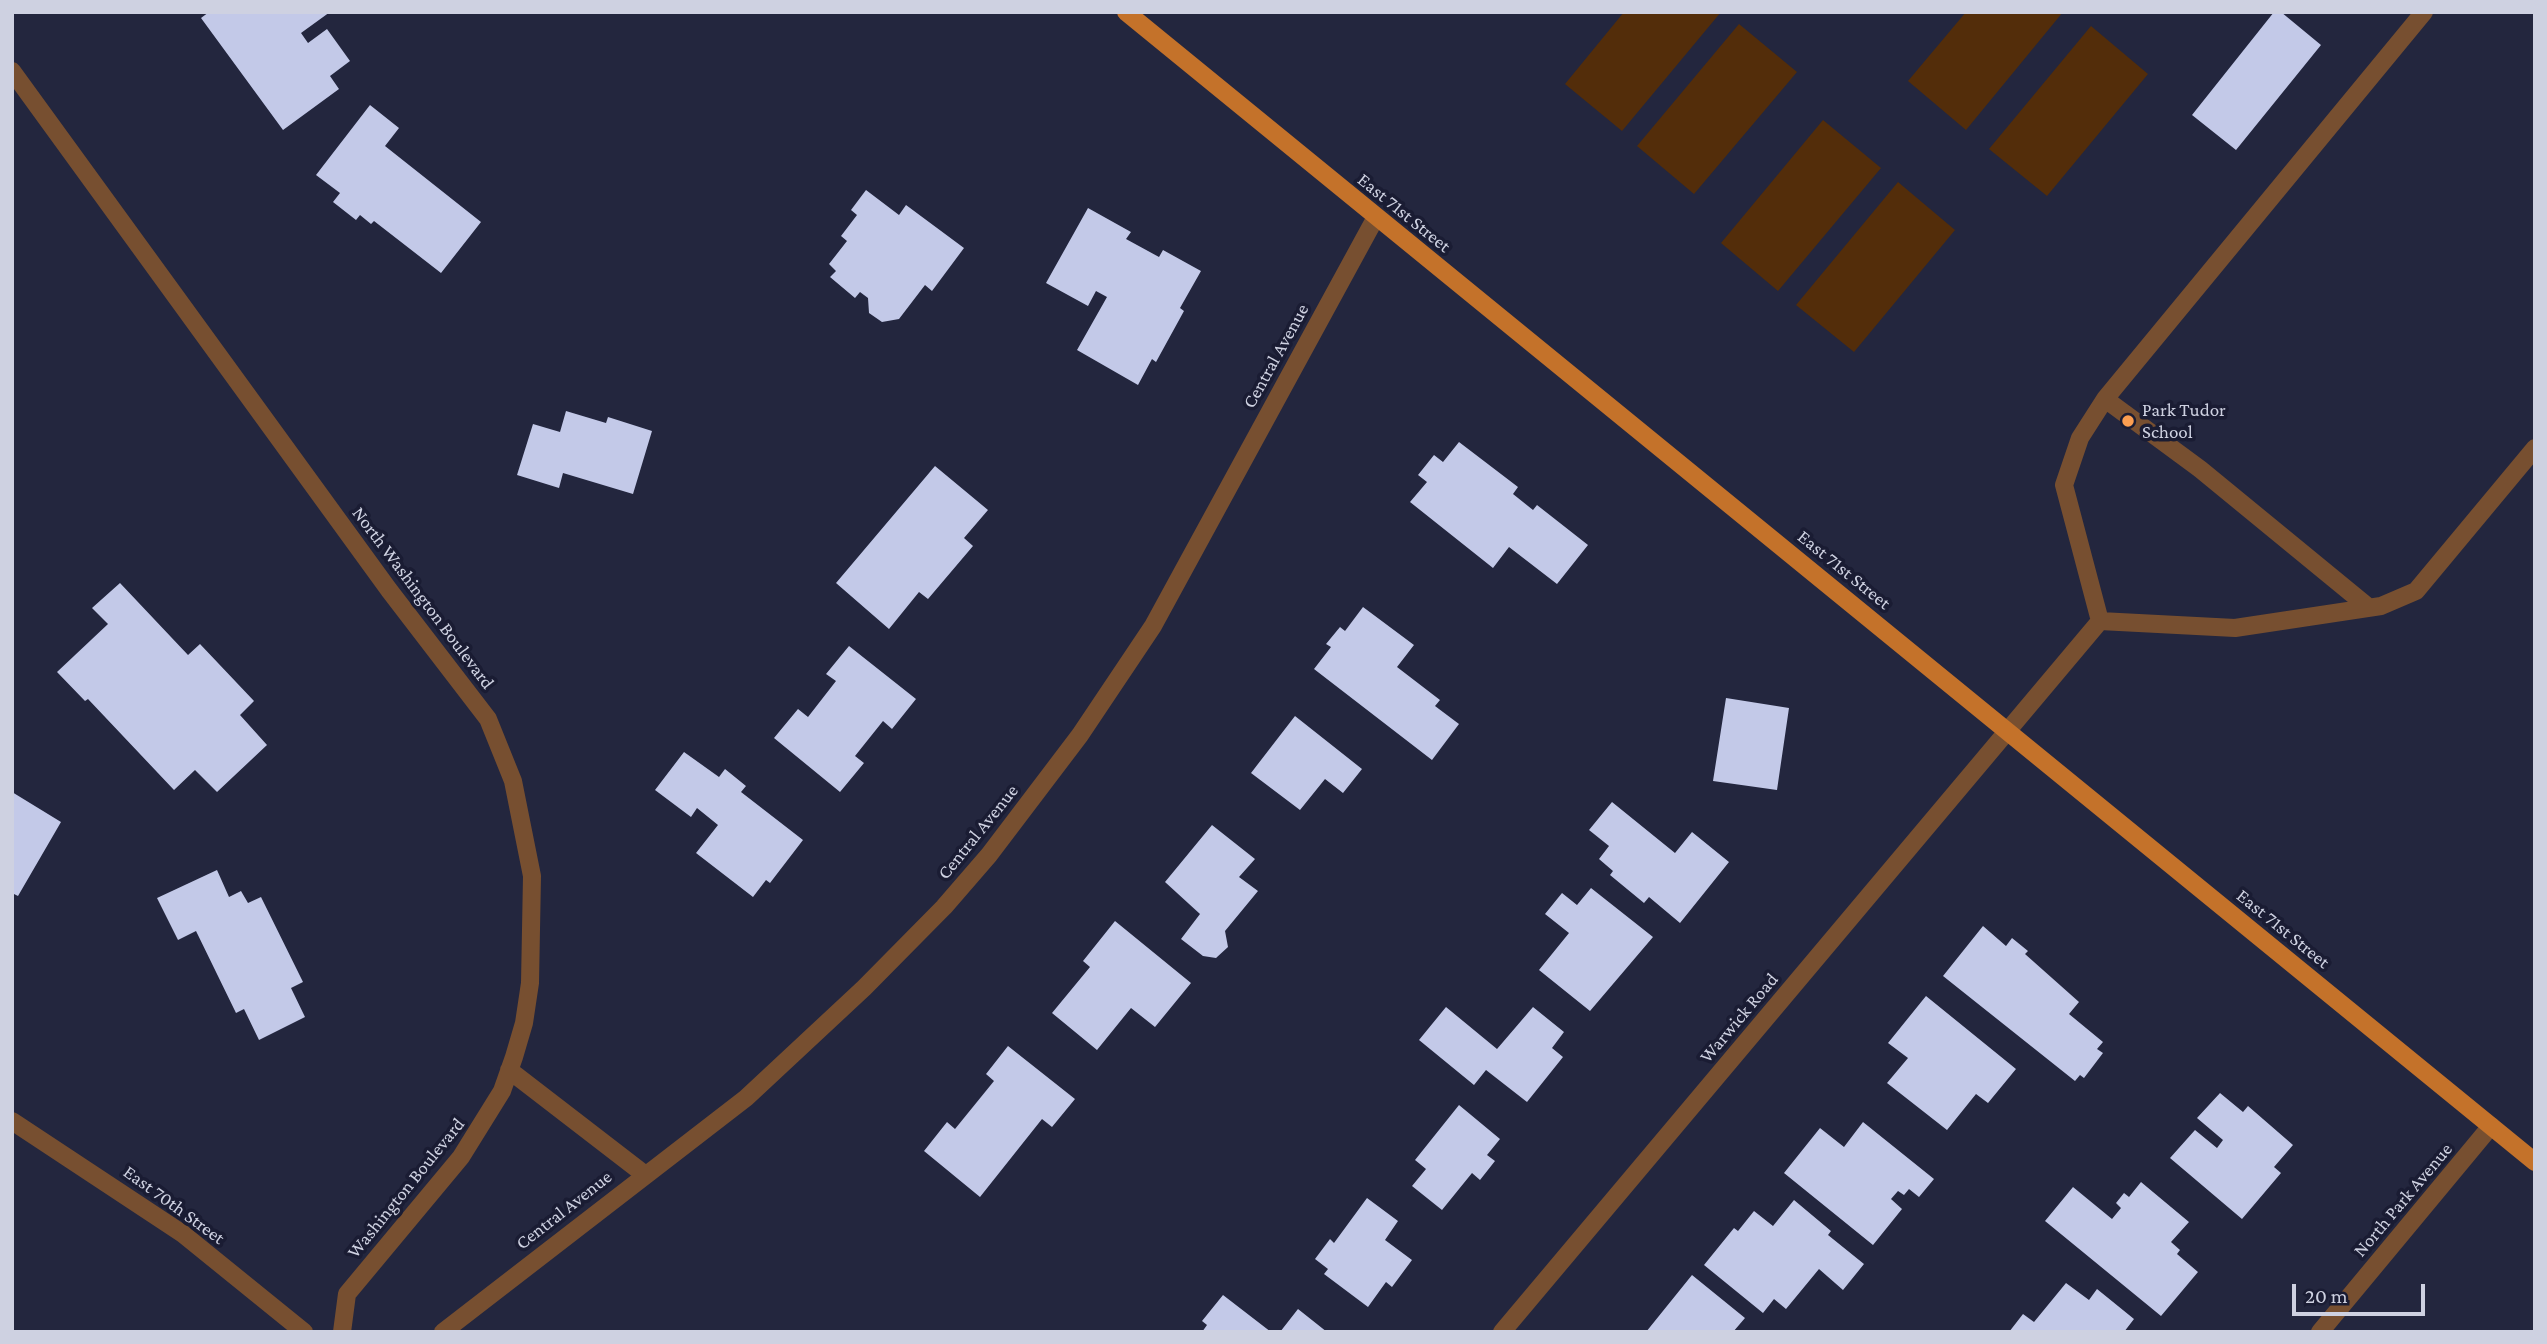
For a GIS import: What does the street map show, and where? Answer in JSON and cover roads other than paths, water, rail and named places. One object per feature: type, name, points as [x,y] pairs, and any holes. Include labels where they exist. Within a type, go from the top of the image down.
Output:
[{"type":"main road","name":"East 71st Street","points":[[1126,12],[2535,1162]]},
{"type":"street","points":[[2424,12],[2105,398],[2080,438],[2064,485],[2100,621],[2235,628],[2381,606],[2416,591],[2535,448]]},
{"type":"street","name":"North Washington Boulevard","points":[[12,71],[380,579],[488,719],[513,780],[533,876],[530,983],[524,1023],[509,1070]]},
{"type":"street","name":"Central Avenue","points":[[443,1332],[644,1174],[746,1098],[855,997],[944,907],[1034,797],[1116,685],[1153,626],[1376,217]]},
{"type":"street","points":[[2105,398],[2200,469],[2367,606]]},
{"type":"street","name":"Warwick Road","points":[[1502,1332],[2100,621]]},
{"type":"street","points":[[509,1070],[644,1174]]},
{"type":"street","name":"Washington Boulevard","points":[[342,1332],[346,1293],[461,1157],[502,1091],[509,1070]]},
{"type":"street","name":"East 70th Street","points":[[12,1121],[183,1234],[304,1332]]},
{"type":"street","name":"North Park Avenue","points":[[2320,1332],[2491,1126]]},
{"type":"place","name":"Park Tudor School","points":[[2128,421]]}]
